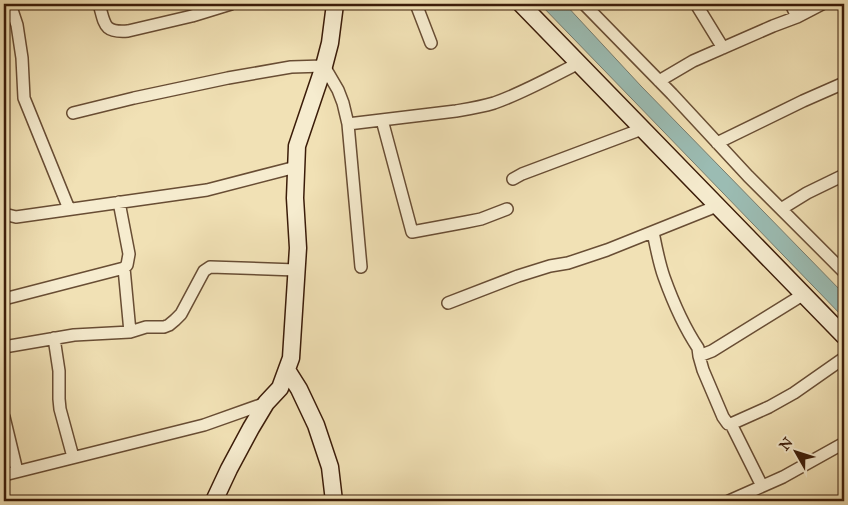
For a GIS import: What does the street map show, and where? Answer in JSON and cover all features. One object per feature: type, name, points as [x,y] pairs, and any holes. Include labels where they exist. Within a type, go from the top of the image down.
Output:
[{"type":"street","points":[[10,4],[17,25],[22,58],[24,98],[69,209]]},
{"type":"street","points":[[99,4],[105,24],[109,29],[117,32],[192,16],[231,4]]},
{"type":"street","points":[[214,501],[266,403],[280,388],[291,358],[298,248],[295,198],[297,146],[324,66],[330,43],[335,4]]},
{"type":"street","points":[[416,4],[431,43]]},
{"type":"street","points":[[521,4],[844,336]]},
{"type":"street","points":[[584,4],[781,210],[843,268]]},
{"type":"street","points":[[696,4],[723,48]]},
{"type":"street","points":[[791,4],[797,17]]},
{"type":"street","points":[[659,81],[694,61],[797,17],[822,4]]},
{"type":"street","points":[[348,124],[456,111],[493,103],[579,63]]},
{"type":"street","points":[[73,113],[228,78],[291,67],[324,66]]},
{"type":"street","points":[[324,66],[338,90],[348,124],[361,267]]},
{"type":"street","points":[[717,144],[803,101],[844,83]]},
{"type":"street","points":[[382,120],[412,232],[481,219],[507,209]]},
{"type":"street","points":[[513,179],[642,129]]},
{"type":"street","points":[[4,214],[16,217],[207,190],[296,166]]},
{"type":"street","points":[[781,210],[807,193],[844,175]]},
{"type":"street","points":[[4,299],[124,268],[128,265],[129,254],[119,202]]},
{"type":"street","points":[[448,303],[518,276],[550,266],[568,263],[607,250],[718,206]]},
{"type":"street","points":[[653,232],[664,277],[675,305],[698,348],[703,370],[722,417],[728,424],[731,424],[762,486]]},
{"type":"street","points":[[4,347],[74,335],[130,332],[169,325],[181,314],[204,271],[210,266],[296,270]]},
{"type":"street","points":[[124,268],[130,332]]},
{"type":"street","points":[[699,356],[712,351],[804,294]]},
{"type":"street","points":[[54,338],[59,371],[60,409],[73,457]]},
{"type":"street","points":[[731,424],[769,407],[794,393],[844,358]]},
{"type":"street","points":[[287,370],[299,389],[316,425],[330,466],[334,501]]},
{"type":"street","points":[[4,474],[204,425],[266,403]]},
{"type":"street","points":[[4,417],[17,471]]},
{"type":"street","points":[[736,500],[783,477],[844,443]]},
{"type":"water","points":[[540,4],[565,4],[641,86],[844,294],[844,318]]}]
